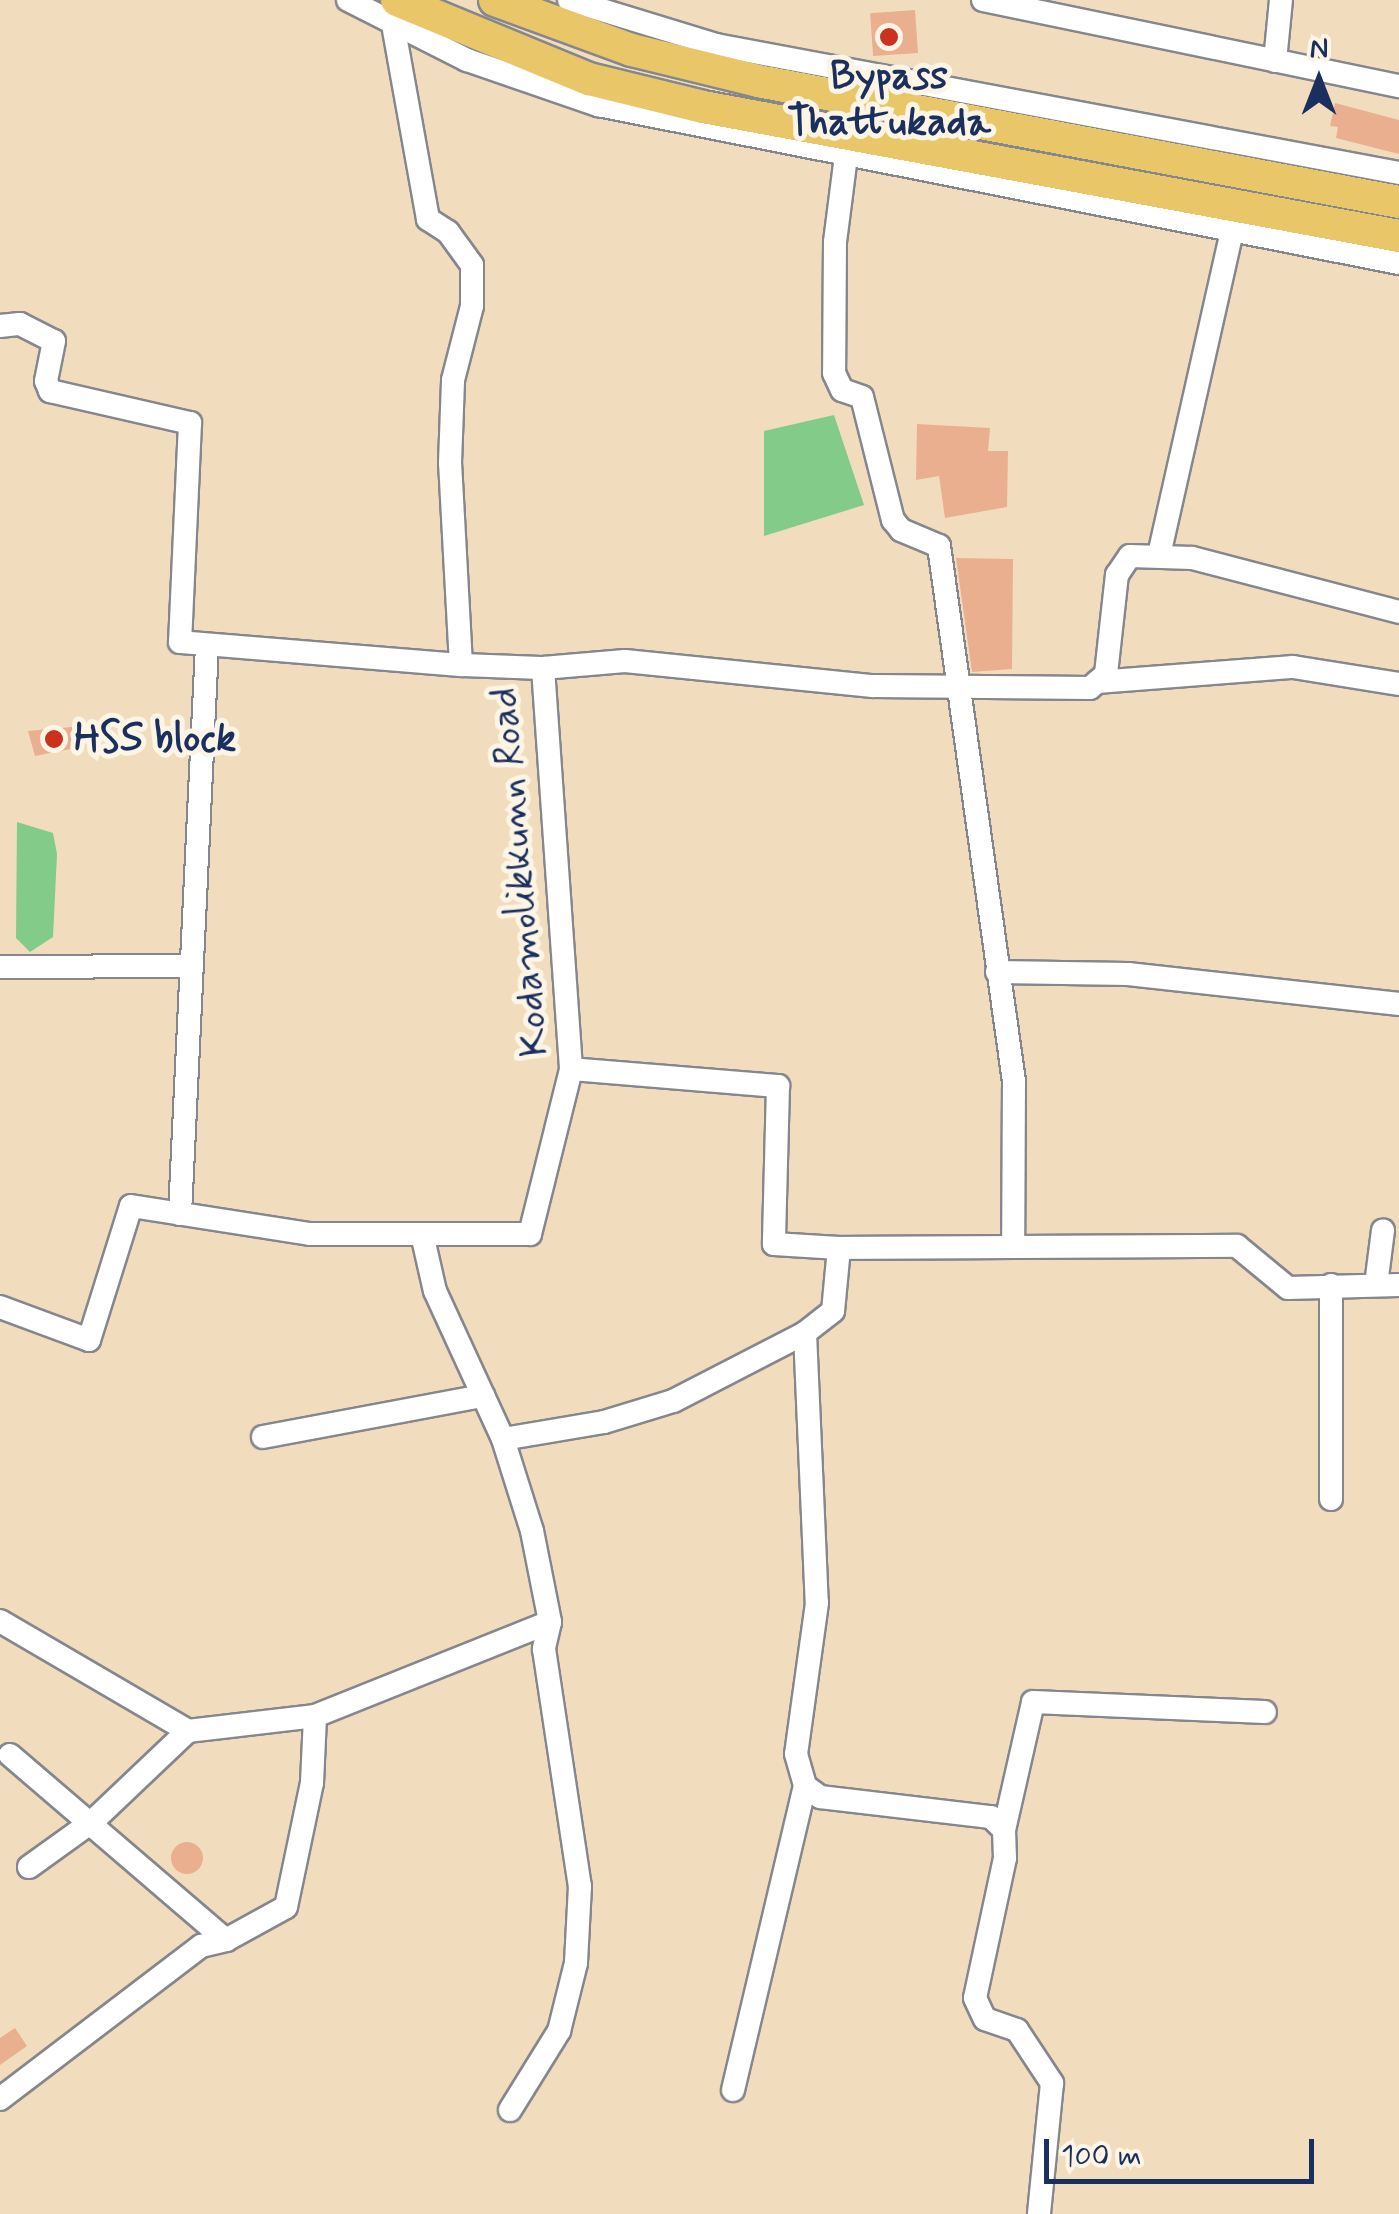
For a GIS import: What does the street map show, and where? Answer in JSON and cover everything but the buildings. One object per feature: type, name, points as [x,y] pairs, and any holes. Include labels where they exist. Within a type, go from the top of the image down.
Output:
[{"type":"highway","points":[[495,0],[632,50],[758,82],[1399,202]]},
{"type":"highway","points":[[395,12],[590,79],[703,107],[1399,236]]},
{"type":"street","points":[[348,0],[395,12],[467,60],[598,104],[1399,263]]},
{"type":"street","points":[[570,0],[716,46],[1399,173]]},
{"type":"street","points":[[984,0],[1399,86]]},
{"type":"street","points":[[1274,61],[1281,0]]},
{"type":"street","points":[[395,12],[428,219],[448,232],[472,265],[472,306],[453,380],[450,463],[451,559],[462,628],[461,665]]},
{"type":"street","points":[[846,156],[835,242],[834,373],[842,390],[862,397],[893,520],[901,530],[938,546],[954,688],[1014,1082],[1013,1246]]},
{"type":"street","points":[[1159,555],[1230,240]]},
{"type":"street","points":[[0,326],[30,328],[54,340],[46,382],[50,391],[190,424],[180,642],[207,646],[180,1214]]},
{"type":"street","points":[[1097,682],[1106,674],[1112,647],[1117,576],[1130,556],[1159,555],[1283,578],[1399,612]]},
{"type":"street","name":"Kodamolikkunn Road","points":[[207,646],[543,668],[570,1070],[778,1086],[774,1244],[839,1248]]},
{"type":"street","points":[[543,668],[625,661],[872,686],[1079,688],[1097,682],[1293,667],[1399,684]]},
{"type":"street","points":[[0,967],[192,966]]},
{"type":"street","points":[[997,972],[1128,974],[1399,1004]]},
{"type":"street","points":[[0,1306],[90,1340],[130,1206],[310,1234],[530,1234],[570,1070]]},
{"type":"street","points":[[503,1439],[604,1422],[673,1400],[805,1332],[833,1311],[839,1248],[1237,1246],[1288,1288],[1388,1285],[1383,1230]]},
{"type":"street","points":[[422,1234],[435,1290],[503,1439],[528,1514],[550,1622],[544,1649],[580,1886],[576,1963],[559,2031],[510,2110]]},
{"type":"street","points":[[1330,1499],[1331,1286]]},
{"type":"street","points":[[733,2090],[805,1786],[796,1754],[818,1603],[805,1332]]},
{"type":"street","points":[[264,1437],[483,1396]]},
{"type":"street","points":[[0,1621],[188,1732]]},
{"type":"street","points":[[29,1867],[93,1822],[188,1732],[315,1716],[550,1622]]},
{"type":"street","points":[[1039,2214],[1052,2083],[1017,2030],[985,2019],[975,1998],[1006,1858],[1004,1830],[1033,1702],[1264,1712]]},
{"type":"street","points":[[0,2099],[201,1946],[226,1940],[286,1907],[312,1783],[315,1716]]},
{"type":"street","points":[[10,1755],[93,1822],[226,1940]]},
{"type":"street","points":[[805,1786],[820,1797],[991,1817],[1004,1830]]},
{"type":"green space","points":[[834,415],[864,505],[764,536],[764,431]]},
{"type":"green space","points":[[17,822],[53,833],[57,854],[53,937],[30,952],[16,938]]},
{"type":"place","name":"Bypass Thattukada","points":[[889,37]]},
{"type":"place","name":"HSS block","points":[[54,739]]}]
